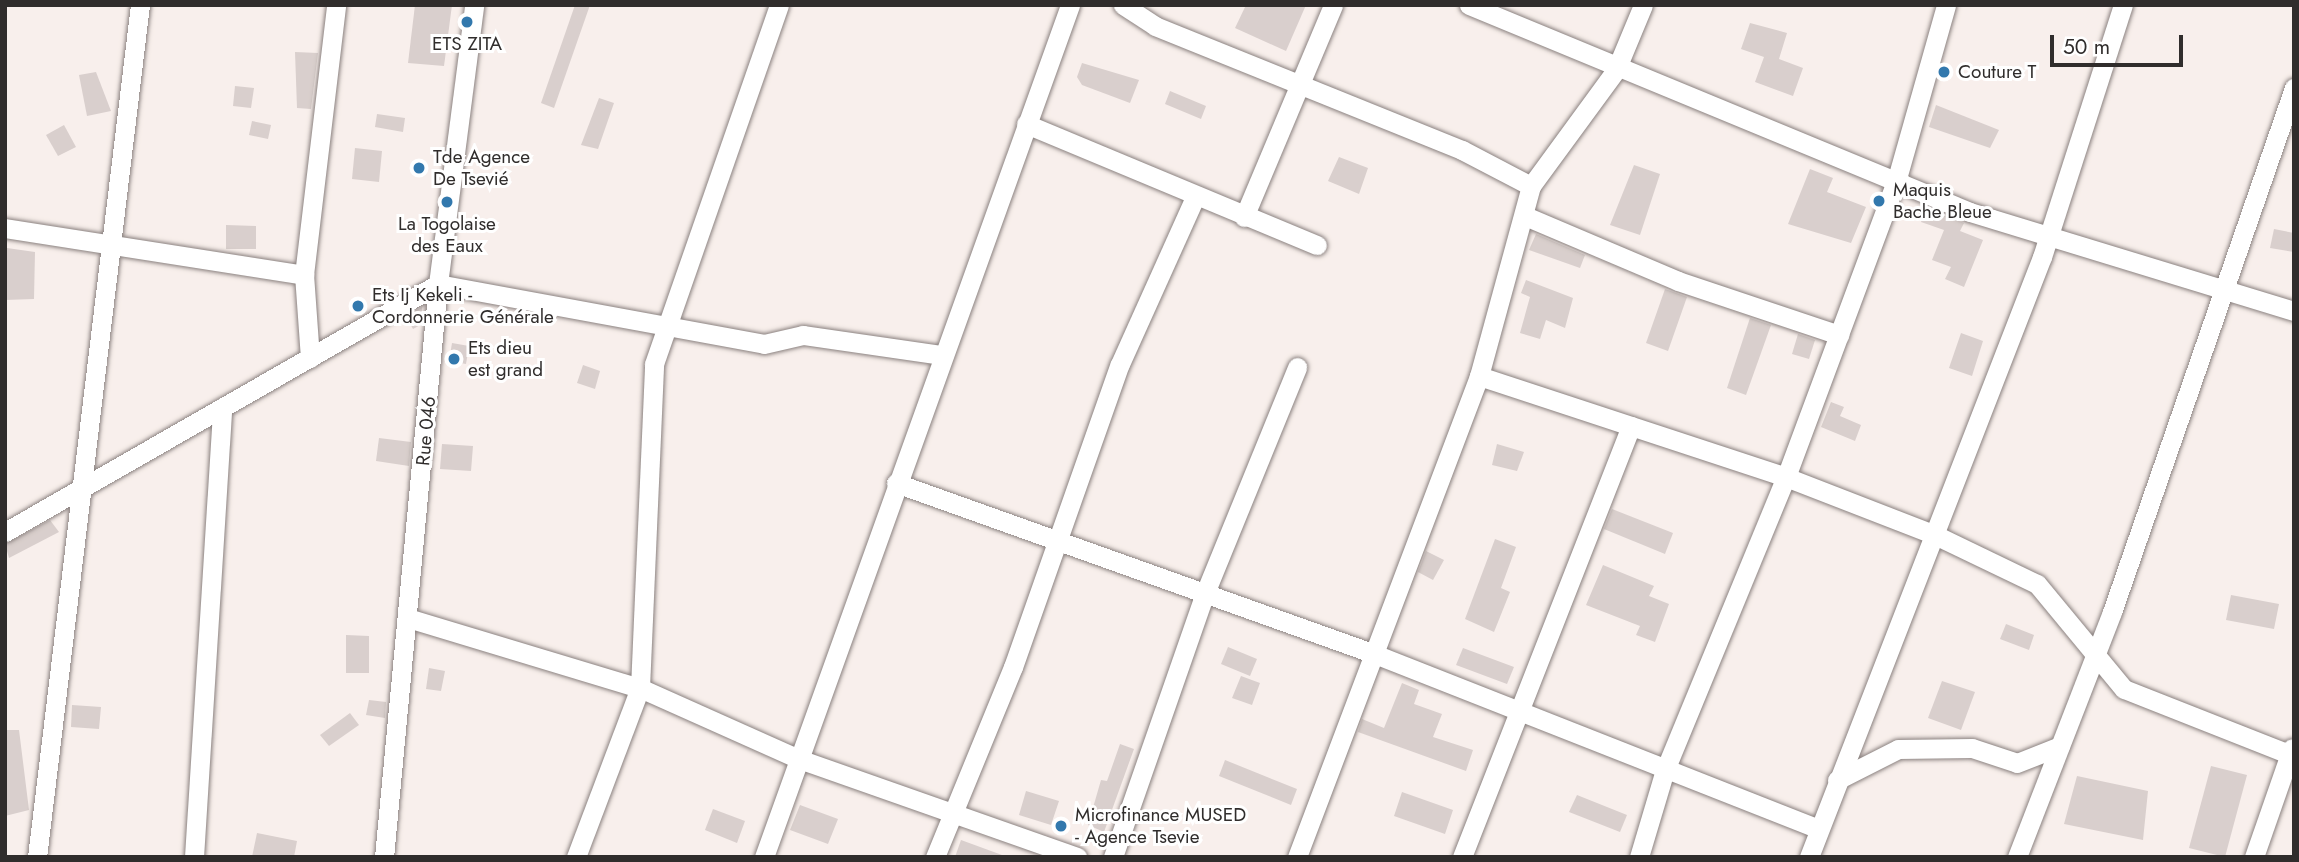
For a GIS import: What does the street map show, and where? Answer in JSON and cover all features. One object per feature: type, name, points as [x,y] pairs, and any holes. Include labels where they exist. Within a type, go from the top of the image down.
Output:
[{"type":"street","points":[[37,857],[82,488],[106,248],[140,5]]},
{"type":"street","points":[[310,358],[304,275],[336,5]]},
{"type":"street","name":"Rue 046","points":[[384,857],[411,619],[438,284],[474,5]]},
{"type":"street","points":[[576,857],[640,688],[654,364],[779,5]]},
{"type":"street","points":[[764,857],[896,483],[1070,5]]},
{"type":"street","points":[[1124,5],[1155,26],[1297,86],[1462,150],[1531,186]]},
{"type":"street","points":[[1244,218],[1333,5]]},
{"type":"street","points":[[1469,5],[1616,70],[1896,182],[2050,236],[2294,311]]},
{"type":"street","points":[[1297,857],[1479,376],[1525,216],[1531,186],[1616,70],[1643,5]]},
{"type":"street","points":[[1639,857],[1665,770],[1786,477],[1896,182],[1946,5]]},
{"type":"street","points":[[1809,857],[2050,236],[2123,5]]},
{"type":"street","points":[[2017,857],[2097,650],[2227,289],[2294,88]]},
{"type":"street","points":[[1026,124],[1194,198],[1317,245]]},
{"type":"street","points":[[935,857],[1013,667],[1054,539],[1120,364],[1194,198]]},
{"type":"street","points":[[1525,216],[1678,281],[1839,335]]},
{"type":"street","points":[[5,228],[106,248],[304,275]]},
{"type":"street","points":[[5,532],[438,284],[668,323],[764,344],[803,335],[942,355]]},
{"type":"street","points":[[1113,857],[1205,593],[1297,367]]},
{"type":"street","points":[[1479,376],[1786,477],[1933,534],[2037,584],[2097,650],[2124,689],[2292,752],[2254,857]]},
{"type":"street","points":[[194,857],[222,408]]},
{"type":"street","points":[[1462,857],[1516,710],[1631,426]]},
{"type":"street","points":[[896,483],[1372,653],[1818,829]]},
{"type":"street","points":[[411,619],[640,688],[799,759],[1077,857]]},
{"type":"street","points":[[1837,780],[1898,749],[1972,748],[2017,763],[2060,746]]},
{"type":"building","points":[[415,5],[452,5],[444,66],[408,63]]},
{"type":"building","points":[[575,5],[590,5],[554,108],[541,103]]},
{"type":"building","points":[[1246,5],[1306,5],[1286,51],[1235,28]]},
{"type":"building","points":[[1750,23],[1787,33],[1779,59],[1803,68],[1793,96],[1755,82],[1764,57],[1741,49]]},
{"type":"building","points":[[295,52],[318,53],[311,109],[297,108]]},
{"type":"building","points":[[1082,63],[1139,80],[1130,103],[1082,85],[1077,77]]},
{"type":"building","points":[[96,72],[111,111],[87,116],[79,75]]},
{"type":"building","points":[[235,86],[254,88],[251,108],[233,106]]},
{"type":"building","points":[[1170,91],[1206,106],[1201,119],[1165,104]]},
{"type":"building","points":[[599,98],[614,103],[598,149],[581,145]]},
{"type":"building","points":[[1936,105],[1999,130],[1990,148],[1929,127]]},
{"type":"building","points":[[377,114],[405,118],[403,132],[375,127]]},
{"type":"building","points":[[252,121],[271,125],[268,139],[249,135]]},
{"type":"building","points":[[64,125],[76,147],[58,156],[46,135]]},
{"type":"building","points":[[355,148],[382,151],[379,182],[352,179]]},
{"type":"building","points":[[1339,157],[1368,168],[1359,194],[1328,181]]},
{"type":"building","points":[[1634,165],[1660,174],[1640,235],[1610,225]]},
{"type":"building","points":[[1810,169],[1833,178],[1827,192],[1866,207],[1851,243],[1788,224]]},
{"type":"building","points":[[1926,208],[1964,223],[1960,231],[1983,240],[1964,287],[1945,279],[1951,267],[1932,260],[1944,230],[1921,222]]},
{"type":"building","points":[[226,225],[256,226],[256,249],[226,249]]},
{"type":"building","points":[[2274,229],[2294,233],[2294,252],[2270,248]]},
{"type":"building","points":[[1536,234],[1585,255],[1580,268],[1529,250]]},
{"type":"building","points":[[7,248],[35,252],[34,299],[5,300]]},
{"type":"building","points":[[1526,280],[1573,298],[1565,328],[1546,320],[1540,339],[1520,333],[1530,297],[1521,293]]},
{"type":"building","points":[[1665,289],[1687,297],[1668,351],[1646,343]]},
{"type":"building","points":[[422,307],[422,324],[413,329],[406,316]]},
{"type":"building","points":[[1750,318],[1771,325],[1746,395],[1727,388]]},
{"type":"building","points":[[1961,333],[1983,341],[1972,376],[1949,368]]},
{"type":"building","points":[[1798,334],[1815,340],[1809,359],[1792,354]]},
{"type":"building","points":[[452,343],[469,346],[466,364],[449,361]]},
{"type":"building","points":[[583,365],[600,371],[595,389],[577,383]]},
{"type":"building","points":[[1831,402],[1844,407],[1840,416],[1861,425],[1855,441],[1821,427]]},
{"type":"building","points":[[379,438],[411,442],[409,466],[376,461]]},
{"type":"building","points":[[442,444],[473,446],[471,471],[440,469]]},
{"type":"building","points":[[1497,444],[1524,452],[1517,471],[1492,465]]},
{"type":"building","points":[[1612,509],[1673,533],[1665,554],[1604,529]]},
{"type":"building","points":[[50,520],[59,532],[9,558],[5,544]]},
{"type":"building","points":[[1495,539],[1516,547],[1501,588],[1510,592],[1494,632],[1465,619]]},
{"type":"building","points":[[1426,551],[1444,560],[1433,580],[1418,572]]},
{"type":"building","points":[[1603,565],[1654,586],[1649,596],[1669,604],[1655,642],[1636,635],[1640,626],[1586,605]]},
{"type":"building","points":[[2231,595],[2279,604],[2274,629],[2226,620]]},
{"type":"building","points":[[2006,624],[2034,635],[2029,650],[2000,639]]},
{"type":"building","points":[[346,635],[369,636],[369,673],[346,673]]},
{"type":"building","points":[[1228,647],[1257,659],[1250,676],[1221,664]]},
{"type":"building","points":[[1463,648],[1514,667],[1507,684],[1456,665]]},
{"type":"building","points":[[429,668],[445,671],[441,691],[426,689]]},
{"type":"building","points":[[1241,676],[1260,683],[1252,705],[1232,698]]},
{"type":"building","points":[[1942,681],[1975,692],[1961,730],[1928,718]]},
{"type":"building","points":[[1402,683],[1419,690],[1414,704],[1442,714],[1433,737],[1473,750],[1466,771],[1358,732],[1362,719],[1384,728]]},
{"type":"building","points":[[369,700],[386,702],[385,718],[366,715]]},
{"type":"building","points":[[72,705],[101,707],[99,729],[71,727]]},
{"type":"building","points":[[350,713],[359,725],[329,746],[320,735]]},
{"type":"building","points":[[5,730],[19,730],[29,810],[5,816]]},
{"type":"building","points":[[1120,744],[1134,749],[1104,832],[1088,825],[1101,780],[1107,781]]},
{"type":"building","points":[[1225,760],[1297,789],[1291,805],[1219,776]]},
{"type":"building","points":[[2211,766],[2247,775],[2225,857],[2189,848]]},
{"type":"building","points":[[2077,776],[2148,791],[2143,840],[2064,824]]},
{"type":"building","points":[[1026,791],[1059,801],[1051,825],[1019,815]]},
{"type":"building","points":[[1402,792],[1453,810],[1445,834],[1394,816]]},
{"type":"building","points":[[1577,795],[1627,815],[1620,832],[1569,812]]},
{"type":"building","points":[[800,805],[838,819],[828,844],[790,830]]},
{"type":"building","points":[[713,809],[745,821],[737,843],[705,830]]},
{"type":"building","points":[[257,833],[297,841],[294,857],[252,857]]},
{"type":"building","points":[[961,840],[1002,855],[1002,857],[955,857]]},
{"type":"place","name":"ETS ZITA","points":[[467,22]]},
{"type":"place","name":"Couture T","points":[[1944,72]]},
{"type":"place","name":"Tde Agence De Tsevié","points":[[419,168]]},
{"type":"place","name":"Maquis Bache Bleue","points":[[1879,201]]},
{"type":"place","name":"La Togolaise des Eaux","points":[[447,202]]},
{"type":"place","name":"Ets Ij Kekeli - Cordonnerie Générale","points":[[358,306]]},
{"type":"place","name":"Ets dieu est grand","points":[[454,359]]},
{"type":"place","name":"Microfinance MUSED - Agence Tsevie","points":[[1061,826]]}]
